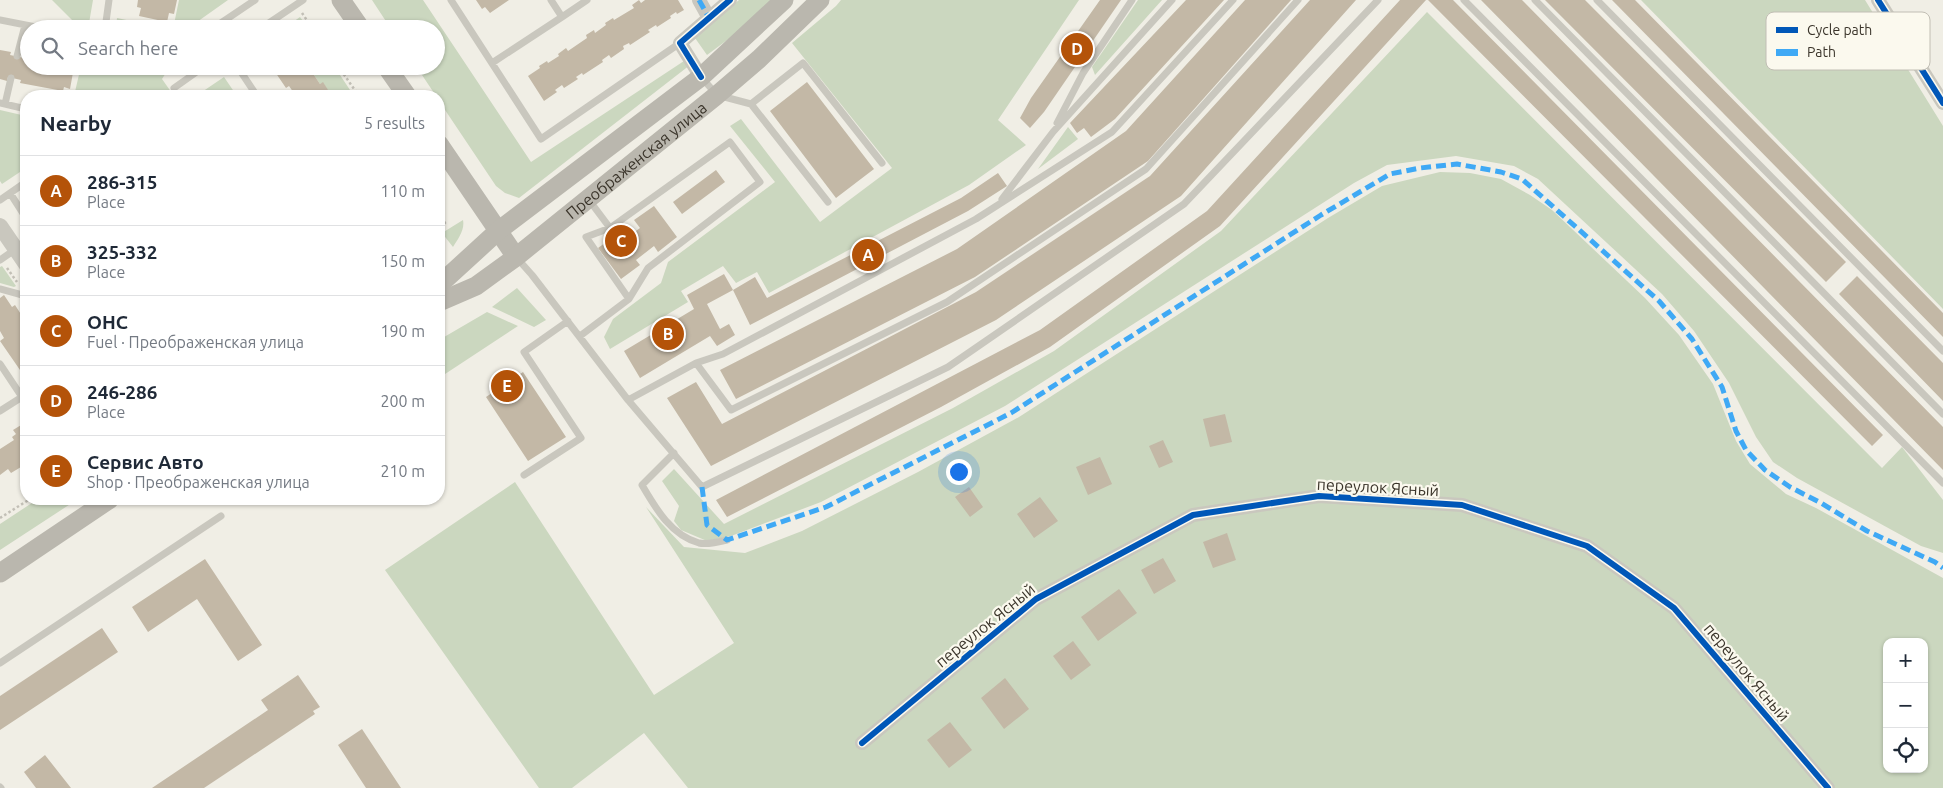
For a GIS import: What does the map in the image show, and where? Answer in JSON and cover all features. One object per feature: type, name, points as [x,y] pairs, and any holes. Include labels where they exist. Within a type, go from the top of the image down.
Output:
[{"type":"main road","points":[[341,0],[355,20]]},
{"type":"main road","name":"Преображенская улица","points":[[445,280],[498,232],[701,77],[784,0]]},
{"type":"main road","name":"Преображенская улица","points":[[445,299],[476,286],[516,257],[717,95],[759,59],[820,0]]},
{"type":"main road","points":[[392,75],[403,90]]},
{"type":"main road","points":[[445,153],[516,257]]},
{"type":"main road","points":[[0,573],[101,505]]},
{"type":"street","points":[[699,0],[709,18]]},
{"type":"street","points":[[701,77],[680,43],[730,0]]},
{"type":"street","points":[[1878,0],[1886,12]]},
{"type":"street","points":[[1922,70],[1943,103]]},
{"type":"street","points":[[0,226],[20,255]]},
{"type":"street","name":"переулок Ясный","points":[[862,744],[1036,599],[1193,515],[1319,496],[1462,505],[1587,546],[1674,608],[1828,788]]},
{"type":"lane","points":[[106,20],[109,0]]},
{"type":"lane","points":[[225,20],[255,0]]},
{"type":"lane","points":[[273,20],[302,0]]},
{"type":"lane","points":[[451,0],[541,139],[680,43]]},
{"type":"lane","points":[[551,0],[562,17]]},
{"type":"lane","points":[[492,63],[587,0]]},
{"type":"lane","points":[[1053,132],[1082,72],[1132,0]]},
{"type":"lane","points":[[1000,203],[1053,132],[1172,0]]},
{"type":"lane","points":[[628,400],[696,364],[723,354],[976,219],[1112,132],[1233,0]]},
{"type":"lane","points":[[696,364],[731,410],[947,302],[1146,169],[1298,0]]},
{"type":"lane","points":[[516,257],[580,336],[628,400],[702,487],[948,367],[1184,204],[1378,0]]},
{"type":"lane","points":[[1464,0],[1943,483]]},
{"type":"lane","points":[[1535,0],[1943,414]]},
{"type":"lane","points":[[1597,0],[1943,351]]},
{"type":"lane","points":[[0,20],[20,24]]},
{"type":"lane","points":[[17,56],[20,43]]},
{"type":"lane","points":[[751,104],[803,63],[882,163]]},
{"type":"lane","points":[[174,88],[192,75]]},
{"type":"lane","points":[[243,75],[253,90]]},
{"type":"lane","points":[[701,77],[717,95],[751,104],[828,202]]},
{"type":"lane","points":[[11,78],[2,104],[20,107]]},
{"type":"lane","points":[[580,336],[629,299],[648,268],[760,182],[730,142],[610,228],[586,237],[629,299]]},
{"type":"lane","points":[[0,200],[20,186]]},
{"type":"lane","points":[[10,194],[20,209]]},
{"type":"lane","points":[[588,198],[610,228]]},
{"type":"lane","points":[[1,260],[16,249]]},
{"type":"lane","points":[[0,289],[20,294]]},
{"type":"lane","points":[[524,475],[581,438],[524,352],[568,321]]},
{"type":"lane","points":[[0,364],[20,393]]},
{"type":"lane","points":[[0,411],[20,397]]},
{"type":"lane","points":[[674,453],[642,485],[662,517],[679,533],[701,544],[727,540]]},
{"type":"lane","points":[[0,664],[221,516]]},
{"type":"path","points":[[344,75],[355,90]]},
{"type":"path","points":[[1,260],[20,287]]},
{"type":"path","points":[[0,518],[21,505]]},
{"type":"green space","points":[[52,0],[93,0],[90,20],[72,20]]},
{"type":"green space","points":[[179,0],[228,0],[200,20],[175,20]]},
{"type":"green space","points":[[372,0],[423,0],[436,20],[385,20]]},
{"type":"green space","points":[[739,0],[772,0],[750,23],[707,55],[695,38]]},
{"type":"green space","points":[[841,0],[1079,0],[998,120],[1026,145],[969,185],[769,293],[757,272],[736,283],[723,266],[681,291],[688,302],[610,349],[604,337],[613,319],[661,283],[668,262],[775,182],[730,126],[741,119],[820,222],[892,168],[792,43]]},
{"type":"green space","points":[[1138,0],[1162,0],[1095,75],[1092,67]]},
{"type":"green space","points":[[1641,0],[1865,0],[1872,12],[1766,12],[1766,70],[1908,70],[1943,126],[1943,309]]},
{"type":"green space","points":[[1427,12],[1882,468],[1902,447],[1943,500],[1943,553],[1921,546],[1797,478],[1773,462],[1756,437],[1729,383],[1694,331],[1662,294],[1538,179],[1514,166],[1456,156],[1387,165],[1354,183],[1005,406],[821,502],[731,536],[707,541],[681,530],[674,521],[679,506],[662,481],[674,469],[724,524],[953,408],[1054,351],[1221,231]]},
{"type":"green space","points":[[445,33],[531,162],[687,59],[690,65],[519,198],[505,193],[496,186],[445,110],[445,90],[432,90],[422,75],[445,75]]},
{"type":"green space","points":[[79,75],[165,75],[162,79],[170,90],[75,90]]},
{"type":"green space","points":[[314,75],[340,75],[350,90],[328,90],[323,83],[320,84]]},
{"type":"green space","points":[[224,77],[233,90],[205,90]]},
{"type":"green space","points":[[0,110],[20,115],[20,172],[2,184],[0,181]]},
{"type":"green space","points":[[1068,127],[1078,139],[1038,169]]},
{"type":"green space","points":[[1440,172],[1470,173],[1501,179],[1552,210],[1645,298],[1679,335],[1713,384],[1736,441],[1750,464],[1786,494],[1816,508],[1943,578],[1943,788],[688,788],[644,733],[572,788],[539,788],[385,570],[515,482],[654,695],[734,643],[646,507],[684,547],[745,553],[802,531],[918,472],[1019,417],[1328,218],[1382,186]]},
{"type":"green space","points":[[463,220],[462,231],[453,247],[445,237],[445,231]]},
{"type":"green space","points":[[2,266],[16,286],[0,283],[0,267]]},
{"type":"green space","points":[[517,288],[546,320],[534,327],[492,307]]},
{"type":"green space","points":[[487,312],[518,326],[445,374],[445,336]]},
{"type":"green space","points":[[29,505],[69,505],[0,550],[0,524]]},
{"type":"building","points":[[138,0],[177,0],[174,14],[169,13],[167,20],[139,16],[141,8],[137,7]]},
{"type":"building","points":[[476,0],[509,0],[490,13],[485,7],[482,9]]},
{"type":"building","points":[[639,0],[641,3],[645,0],[678,0],[684,10],[677,14],[676,12],[670,16],[671,18],[657,27],[656,25],[648,30],[650,32],[630,45],[629,43],[623,46],[624,49],[611,58],[609,55],[602,60],[603,62],[583,75],[582,73],[576,77],[578,79],[564,88],[562,85],[555,90],[557,92],[544,101],[528,76],[540,68],[539,66],[559,56],[558,54],[566,48],[568,51],[587,38],[586,35],[594,30],[595,33],[606,25],[605,23],[634,8],[632,5]]},
{"type":"building","points":[[1100,0],[1121,0],[1044,112],[1030,128],[1020,118],[1031,98]]},
{"type":"building","points":[[1186,0],[1224,0],[1115,119],[1091,137],[1084,128],[1077,133],[1070,123]]},
{"type":"building","points":[[1245,0],[1291,0],[1148,161],[975,277],[736,399],[720,370],[957,249],[1126,131]]},
{"type":"building","points":[[1310,0],[1356,0],[1181,196],[996,320],[711,466],[667,398],[696,382],[722,424],[976,292],[1150,176]]},
{"type":"building","points":[[1400,0],[1426,0],[1220,226],[1050,347],[941,407],[727,517],[716,500],[1040,330],[1207,211]]},
{"type":"building","points":[[1428,0],[1453,0],[1883,435],[1872,446]]},
{"type":"building","points":[[1481,0],[1522,0],[1943,427],[1943,470]]},
{"type":"building","points":[[1545,0],[1585,0],[1846,262],[1826,282]]},
{"type":"building","points":[[1612,0],[1635,0],[1943,313],[1943,337]]},
{"type":"building","points":[[0,50],[11,52],[10,55],[20,57],[20,75],[73,75],[70,89],[64,87],[63,90],[20,83],[21,80],[8,77],[7,81],[0,79]]},
{"type":"building","points":[[277,75],[314,75],[320,84],[323,82],[328,90],[292,90],[289,86],[286,88]]},
{"type":"building","points":[[807,82],[874,169],[836,198],[770,111]]},
{"type":"building","points":[[716,170],[725,182],[682,214],[673,202]]},
{"type":"building","points":[[998,173],[1007,186],[968,211],[750,325],[733,290],[755,277],[767,298],[961,198]]},
{"type":"building","points":[[654,206],[677,237],[658,252],[654,246],[636,260],[640,265],[621,279],[598,248],[613,237],[618,244],[640,228],[634,220]]},
{"type":"building","points":[[724,274],[733,290],[707,304],[720,329],[729,324],[735,335],[717,346],[710,336],[640,378],[624,351],[694,309],[687,295]]},
{"type":"building","points":[[1857,276],[1943,363],[1943,401],[1839,294]]},
{"type":"building","points":[[4,295],[12,307],[15,305],[20,313],[20,370],[0,341],[4,338],[0,331],[0,298]]},
{"type":"building","points":[[523,372],[566,437],[528,461],[486,397]]},
{"type":"building","points":[[1225,414],[1232,442],[1210,447],[1203,419]]},
{"type":"building","points":[[20,426],[20,468],[11,473],[8,469],[0,475],[0,449],[14,440],[12,437],[16,434],[13,430]]},
{"type":"building","points":[[1163,440],[1173,462],[1159,468],[1149,446]]},
{"type":"building","points":[[1100,457],[1112,484],[1088,495],[1076,467]]},
{"type":"building","points":[[969,487],[983,507],[970,517],[955,497]]},
{"type":"building","points":[[1040,497],[1058,521],[1034,538],[1017,514]]},
{"type":"building","points":[[1227,533],[1236,560],[1213,568],[1203,542]]},
{"type":"building","points":[[1163,558],[1176,581],[1154,594],[1141,570]]},
{"type":"building","points":[[205,559],[262,645],[238,661],[197,599],[148,632],[132,607]]},
{"type":"building","points":[[1119,589],[1137,613],[1098,641],[1081,617]]},
{"type":"building","points":[[102,628],[118,652],[0,730],[0,696]]},
{"type":"building","points":[[1073,641],[1091,665],[1071,680],[1053,656]]},
{"type":"building","points":[[298,675],[320,707],[313,711],[315,714],[204,788],[152,788],[268,710],[261,700]]},
{"type":"building","points":[[1005,678],[1029,709],[1004,729],[981,698]]},
{"type":"building","points":[[950,722],[972,750],[949,768],[927,740]]},
{"type":"building","points":[[362,729],[401,788],[366,788],[338,745]]},
{"type":"building","points":[[45,755],[71,788],[36,788],[24,772]]},
{"type":"marked path","points":[[699,0],[709,18]]},
{"type":"marked path","points":[[702,487],[707,525],[727,540],[826,507],[1011,413],[1321,215],[1390,174],[1420,168],[1457,164],[1501,172],[1522,179],[1659,301],[1692,339],[1722,387],[1736,431],[1746,450],[1765,470],[1790,487],[1867,531],[1935,562],[1943,568]]},
{"type":"cycle path","points":[[701,77],[680,43],[730,0]]},
{"type":"cycle path","points":[[1878,0],[1886,12]]},
{"type":"cycle path","points":[[1922,70],[1943,103]]},
{"type":"cycle path","points":[[862,743],[1036,599],[1193,515],[1319,496],[1462,505],[1587,546],[1674,608],[1828,788]]},
{"type":"place","name":"246-286","points":[[1077,49]]},
{"type":"place","name":"ОНС","points":[[621,241]]},
{"type":"place","name":"286-315","points":[[868,255]]},
{"type":"place","name":"325-332","points":[[668,334]]},
{"type":"place","name":"Сервис Авто","points":[[507,386]]}]
